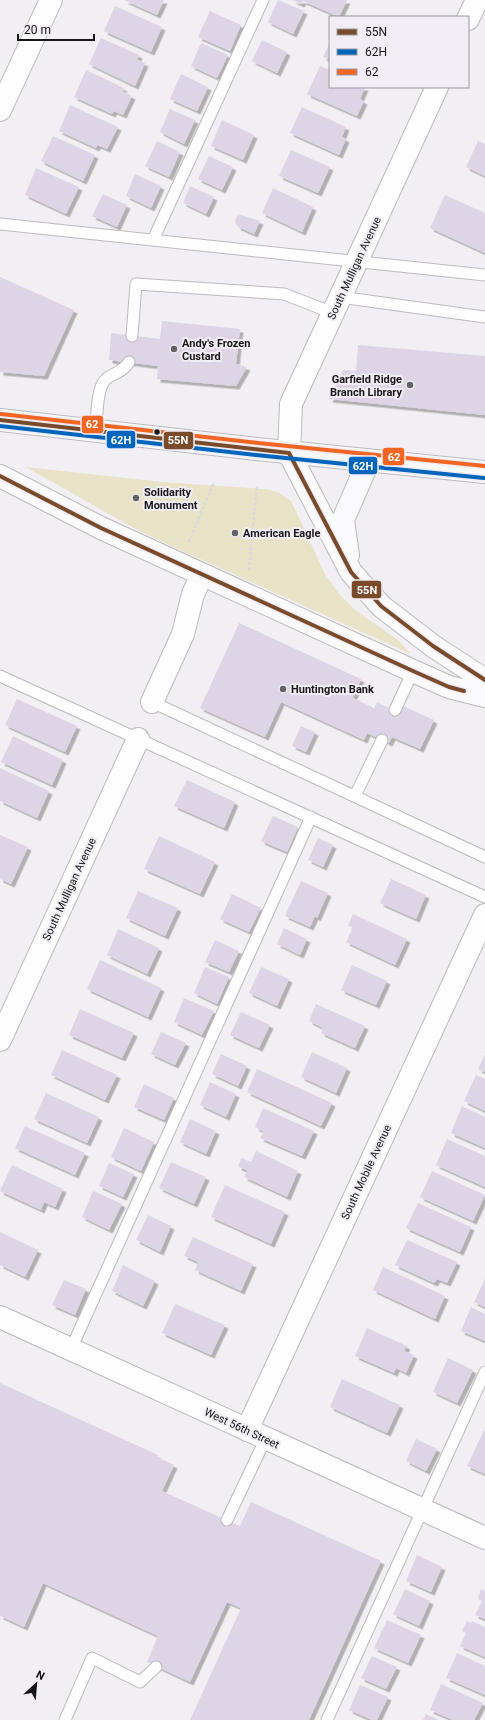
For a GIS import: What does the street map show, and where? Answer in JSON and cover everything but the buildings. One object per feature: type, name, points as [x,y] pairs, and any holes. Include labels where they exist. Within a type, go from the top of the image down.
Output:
[{"type":"main road","points":[[0,420],[289,453],[485,472]]},
{"type":"main road","points":[[289,453],[350,572],[381,606],[433,646],[485,680]]},
{"type":"main road","points":[[350,572],[343,520],[369,460]]},
{"type":"main road","points":[[0,476],[101,528],[413,671],[449,687],[485,696]]},
{"type":"street","points":[[0,110],[51,0]]},
{"type":"street","points":[[469,17],[477,0]]},
{"type":"street","name":"South Mulligan Avenue","points":[[289,453],[291,404],[437,88]]},
{"type":"street","points":[[152,702],[183,634],[193,594],[202,575]]},
{"type":"street","name":"South Mulligan Avenue","points":[[0,1040],[138,738]]},
{"type":"street","name":"South Mobile Avenue","points":[[256,1434],[485,914]]},
{"type":"street","name":"West 56th Street","points":[[0,1317],[485,1538]]},
{"type":"lane","points":[[153,240],[262,0]]},
{"type":"lane","points":[[0,224],[485,275]]},
{"type":"lane","points":[[132,336],[136,284],[284,294],[337,305],[485,317]]},
{"type":"lane","points":[[96,431],[100,387],[107,379],[124,369],[129,362]]},
{"type":"lane","points":[[395,710],[413,671]]},
{"type":"lane","points":[[0,676],[485,897]]},
{"type":"lane","points":[[152,702],[485,857]]},
{"type":"lane","points":[[355,796],[382,740]]},
{"type":"lane","points":[[71,1349],[311,817]]},
{"type":"lane","points":[[327,1720],[485,1372]]},
{"type":"lane","points":[[227,1520],[256,1434]]},
{"type":"lane","points":[[65,1720],[92,1658],[140,1682],[156,1667]]},
{"type":"path","points":[[188,545],[214,482]]},
{"type":"path","points":[[249,573],[257,486]]},
{"type":"shaded area","points":[[26,467],[162,482],[265,489],[278,492],[291,501],[325,574],[339,594],[355,610],[398,640],[411,654],[169,545],[132,527]]},
{"type":"transit line","name":"62","points":[[1,414],[258,443],[485,466]]},
{"type":"transit line","name":"55N","points":[[0,420],[289,453],[351,572],[381,606],[433,646],[485,680]]},
{"type":"transit line","name":"62H","points":[[0,426],[256,455],[484,478]]},
{"type":"transit line","name":"55N","points":[[0,476],[101,528],[413,671],[449,687],[464,691]]},
{"type":"place","name":"Andy's Frozen Custard","points":[[174,349]]},
{"type":"place","name":"Garfield Ridge Branch Library","points":[[410,385]]},
{"type":"place","name":"Solidarity Monument","points":[[136,498]]},
{"type":"place","name":"American Eagle","points":[[235,533]]},
{"type":"place","name":"Huntington Bank","points":[[283,689]]}]
